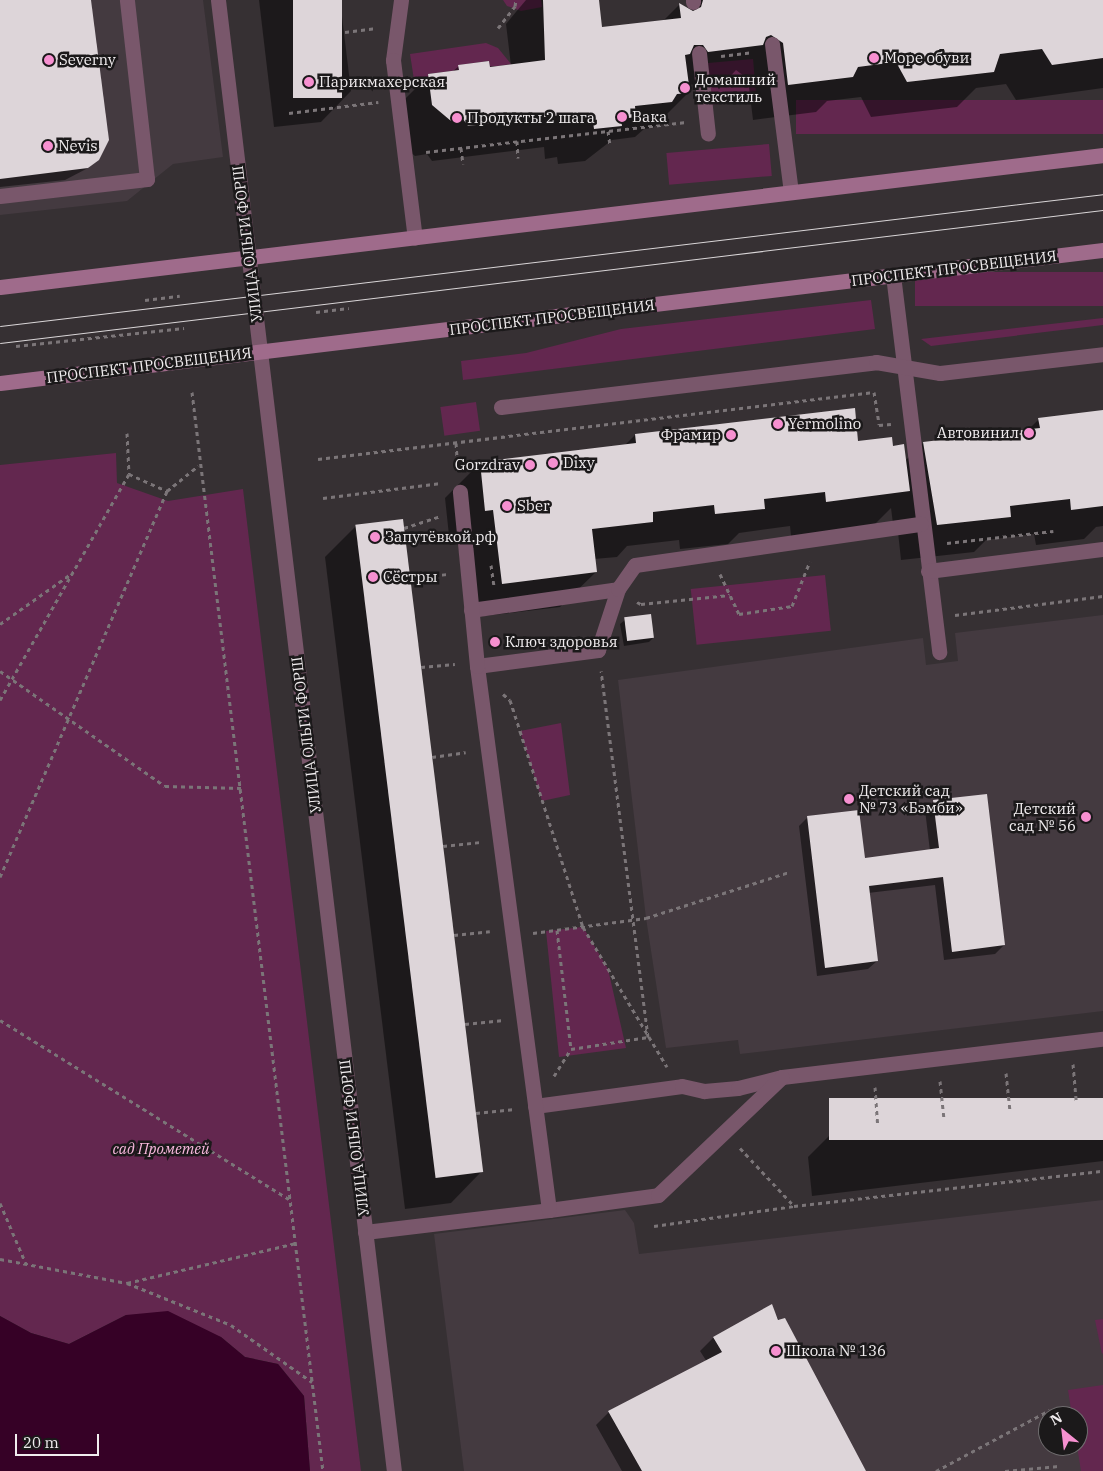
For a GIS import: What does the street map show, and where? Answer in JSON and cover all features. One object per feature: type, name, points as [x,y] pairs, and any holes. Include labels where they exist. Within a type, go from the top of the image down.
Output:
[{"type":"main road","points":[[0,287],[1103,155]]},
{"type":"main road","name":"ПРОСПЕКТ ПРОСВЕЩЕНИЯ","points":[[0,383],[1103,250]]},
{"type":"street","points":[[0,196],[147,179],[127,0]]},
{"type":"street","name":"УЛИЦА ОЛЬГИ ФОРШ","points":[[218,0],[394,1471]]},
{"type":"street","points":[[401,0],[393,60],[396,101],[415,238]]},
{"type":"street","points":[[772,47],[791,192]]},
{"type":"street","points":[[699,56],[708,134]]},
{"type":"street","points":[[893,275],[921,524],[939,652]]},
{"type":"street","points":[[501,407],[876,362],[940,373],[1103,354]]},
{"type":"street","points":[[460,486],[476,664],[549,1210]]},
{"type":"street","points":[[476,664],[598,650],[618,589],[635,565],[921,524]]},
{"type":"street","points":[[928,571],[1103,549]]},
{"type":"street","points":[[471,610],[618,589]]},
{"type":"street","points":[[535,1106],[682,1086],[704,1090],[738,1088],[782,1077],[1103,1039]]},
{"type":"street","points":[[365,1232],[658,1195],[782,1077]]},
{"type":"path","points":[[498,28],[515,6],[516,0]]},
{"type":"path","points":[[699,56],[772,47]]},
{"type":"path","points":[[289,113],[396,101]]},
{"type":"path","points":[[417,153],[688,122]]},
{"type":"path","points":[[608,131],[610,146]]},
{"type":"path","points":[[517,141],[518,158]]},
{"type":"path","points":[[461,148],[463,164]]},
{"type":"path","points":[[145,300],[180,296]]},
{"type":"path","points":[[316,312],[349,308]]},
{"type":"path","points":[[16,346],[184,328]]},
{"type":"path","points":[[192,392],[198,466],[242,788],[323,1471]]},
{"type":"path","points":[[318,459],[874,392],[879,425],[909,422]]},
{"type":"path","points":[[0,700],[129,474],[127,433]]},
{"type":"path","points":[[323,498],[460,486],[456,443]]},
{"type":"path","points":[[0,877],[167,491],[198,466]]},
{"type":"path","points":[[129,474],[167,491]]},
{"type":"path","points":[[404,528],[462,508]]},
{"type":"path","points":[[924,546],[1056,531]]},
{"type":"path","points":[[711,554],[739,614],[792,606],[819,539]]},
{"type":"path","points":[[0,624],[73,573]]},
{"type":"path","points":[[618,589],[641,604],[730,595]]},
{"type":"path","points":[[934,618],[1103,596]]},
{"type":"path","points":[[598,650],[648,1037]]},
{"type":"path","points":[[421,667],[476,664],[510,700],[583,927],[658,1056],[682,1086]]},
{"type":"path","points":[[0,671],[69,717],[165,786],[242,788]]},
{"type":"path","points":[[432,757],[488,750]]},
{"type":"path","points":[[443,846],[500,840]]},
{"type":"path","points":[[454,935],[557,930],[633,920],[789,872]]},
{"type":"path","points":[[557,930],[571,1049],[648,1037]]},
{"type":"path","points":[[465,1024],[524,1019]]},
{"type":"path","points":[[0,1020],[292,1202]]},
{"type":"path","points":[[1070,1043],[1076,1101]]},
{"type":"path","points":[[1004,1050],[1010,1110]]},
{"type":"path","points":[[937,1058],[944,1117]]},
{"type":"path","points":[[873,1066],[878,1126]]},
{"type":"path","points":[[476,1113],[535,1106]]},
{"type":"path","points":[[654,1226],[794,1206],[1103,1171]]},
{"type":"path","points":[[0,1203],[26,1264]]},
{"type":"path","points":[[127,1283],[296,1243]]},
{"type":"path","points":[[0,1259],[127,1283],[231,1325],[312,1382]]},
{"type":"path","points":[[936,1471],[1038,1416]]},
{"type":"path","points":[[1004,1471],[1059,1466]]},
{"type":"shaded area","points":[[0,0],[203,0],[223,157],[173,164],[127,201],[0,215]]},
{"type":"shaded area","name":"Детский сад № 73 «Бэмби»","points":[[1103,615],[1103,1011],[740,1054],[738,1040],[666,1048],[646,918],[618,680],[923,638],[926,665],[958,661],[955,633]]},
{"type":"shaded area","name":"Школа № 136","points":[[1103,1200],[1103,1471],[464,1471],[434,1234],[625,1210],[634,1223],[639,1254]]},
{"type":"shaded area","points":[[168,1311],[221,1337],[245,1357],[278,1364],[304,1396],[310,1471],[0,1471],[0,1316],[31,1333],[69,1344],[126,1315]]},
{"type":"green space","points":[[503,0],[541,0],[542,7],[521,11],[507,6]]},
{"type":"green space","points":[[486,43],[498,48],[511,64],[490,67],[489,61],[459,65],[459,70],[428,74],[429,78],[414,80],[410,54]]},
{"type":"green space","points":[[753,59],[757,101],[712,105],[708,63]]},
{"type":"green space","points":[[796,100],[1103,100],[1103,134],[796,134]]},
{"type":"green space","points":[[769,144],[772,176],[669,185],[666,153]]},
{"type":"green space","points":[[915,272],[1103,272],[1103,306],[915,306]]},
{"type":"green space","points":[[871,300],[875,329],[463,380],[461,361],[526,353],[621,329]]},
{"type":"green space","points":[[1103,318],[1103,325],[931,346],[921,339]]},
{"type":"green space","points":[[476,402],[480,431],[444,436],[440,407]]},
{"type":"green space","name":"сад Прометей","points":[[116,453],[117,483],[168,501],[243,489],[361,1471],[310,1471],[304,1396],[278,1364],[245,1357],[221,1337],[126,1315],[69,1344],[31,1333],[0,1316],[0,465]]},
{"type":"green space","points":[[825,575],[831,631],[697,645],[691,589]]},
{"type":"green space","points":[[561,723],[570,795],[542,801],[520,731]]},
{"type":"green space","points":[[583,927],[608,969],[626,1048],[559,1057],[546,931]]},
{"type":"green space","points":[[1103,1319],[1103,1353],[1102,1354],[1095,1320]]},
{"type":"green space","points":[[1103,1385],[1103,1471],[1081,1471],[1079,1456],[1088,1456],[1088,1406],[1070,1406],[1068,1390]]},
{"type":"building","name":"Severny","points":[[0,0],[91,0],[109,140],[99,160],[88,168],[0,179]]},
{"type":"building","points":[[293,0],[342,0],[342,98],[293,98]]},
{"type":"building","points":[[543,0],[599,0],[602,27],[681,18],[679,3],[693,11],[701,7],[703,0],[1103,0],[1103,58],[1052,65],[1042,49],[1000,54],[994,72],[907,82],[896,62],[858,67],[853,77],[788,85],[783,43],[771,35],[766,37],[763,45],[708,52],[703,45],[694,45],[690,54],[685,55],[690,93],[677,94],[672,102],[635,106],[636,117],[621,119],[622,126],[594,129],[593,122],[580,124],[579,113],[468,126],[463,119],[451,121],[432,105],[428,74],[459,70],[458,65],[489,61],[490,67],[545,60]]},
{"type":"building","points":[[855,408],[858,441],[892,437],[893,446],[904,444],[910,491],[826,502],[825,492],[764,499],[765,509],[715,514],[714,505],[653,512],[653,522],[592,529],[597,572],[502,584],[493,510],[485,511],[480,462],[636,443],[635,434]]},
{"type":"building","points":[[1103,410],[1103,506],[1071,510],[1070,499],[1010,506],[1011,517],[937,525],[923,442],[1040,428],[1038,418]]},
{"type":"building","points":[[403,519],[483,1172],[436,1178],[355,525]]},
{"type":"building","points":[[651,614],[654,638],[627,641],[624,617]]},
{"type":"building","points":[[987,794],[1005,945],[952,952],[943,877],[869,886],[878,961],[825,968],[807,816],[859,810],[865,858],[939,848],[933,800]]},
{"type":"building","points":[[829,1098],[1103,1098],[1103,1140],[829,1140]]},
{"type":"building","points":[[772,1304],[778,1320],[785,1318],[866,1471],[642,1471],[608,1411],[722,1352],[713,1337]]},
{"type":"tram line","points":[[0,326],[1103,194]]},
{"type":"tram line","points":[[0,343],[1103,210]]},
{"type":"place","name":"Море обуви","points":[[874,58]]},
{"type":"place","name":"Severny","points":[[49,60]]},
{"type":"place","name":"Парикмахерская","points":[[309,82]]},
{"type":"place","name":"Домашний текстиль","points":[[685,88]]},
{"type":"place","name":"Вака","points":[[622,117]]},
{"type":"place","name":"Продукты 2 шага","points":[[457,118]]},
{"type":"place","name":"Nevis","points":[[48,146]]},
{"type":"place","name":"Yermolino","points":[[778,424]]},
{"type":"place","name":"Автовинил","points":[[1029,433]]},
{"type":"place","name":"Фрамир","points":[[731,435]]},
{"type":"place","name":"Dixy","points":[[553,463]]},
{"type":"place","name":"Gorzdrav","points":[[530,465]]},
{"type":"place","name":"Sber","points":[[507,506]]},
{"type":"place","name":"Запутёвкой.рф","points":[[375,537]]},
{"type":"place","name":"Сёстры","points":[[373,577]]},
{"type":"place","name":"Ключ здоровья","points":[[495,642]]},
{"type":"place","name":"Детский сад № 73 «Бэмби»","points":[[849,799]]},
{"type":"place","name":"Детский сад № 56","points":[[1086,817]]},
{"type":"place","name":"Школа № 136","points":[[776,1351]]}]
